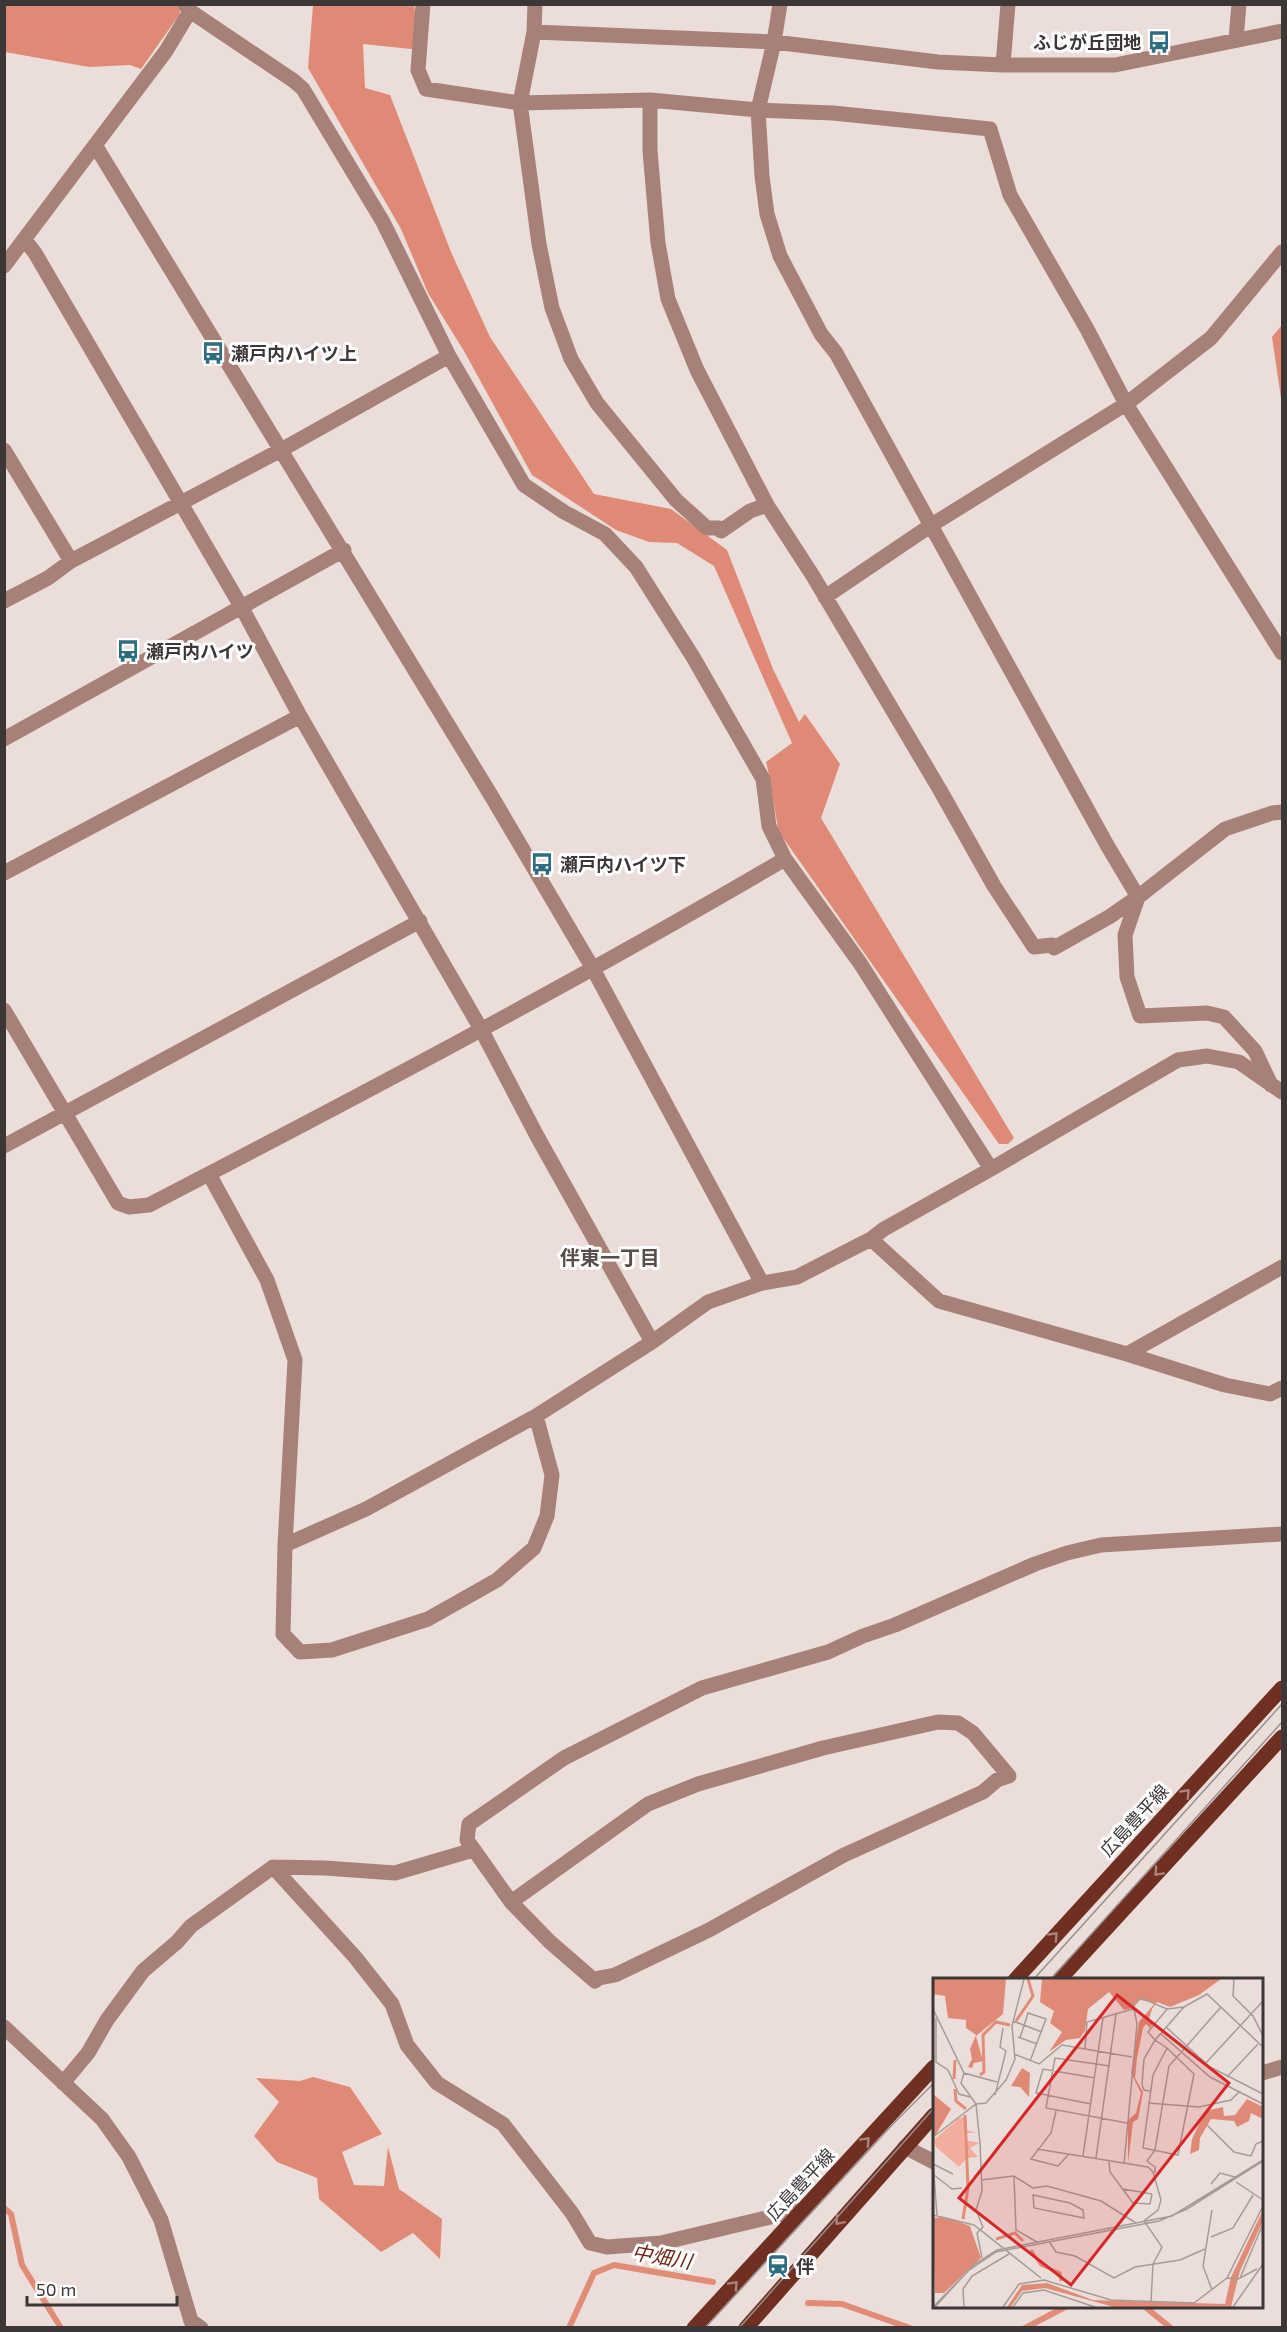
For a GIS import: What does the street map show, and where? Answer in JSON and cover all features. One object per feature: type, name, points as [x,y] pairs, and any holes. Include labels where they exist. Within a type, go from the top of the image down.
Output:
[{"type":"main road","name":"広島豊平線","points":[[1017,1978],[1282,1688]]},
{"type":"main road","points":[[1061,1978],[1282,1737]]},
{"type":"main road","name":"広島豊平線","points":[[694,2328],[933,2068]]},
{"type":"main road","points":[[746,2328],[933,2116]]},
{"type":"street","points":[[423,4],[418,70],[426,89],[520,103],[650,100],[758,110],[832,113],[990,129],[1010,195],[1087,329],[1126,404],[1282,653]]},
{"type":"street","points":[[535,4],[534,32],[520,103],[540,244],[552,308],[571,359],[597,403],[676,500],[707,528],[719,528],[722,531],[750,511],[767,505]]},
{"type":"street","points":[[780,4],[774,42],[758,110],[767,214],[780,256],[821,334],[836,353],[1107,845],[1138,897],[1125,935],[1126,977],[1140,1016],[1207,1013],[1224,1017],[1255,1051],[1277,1089]]},
{"type":"street","points":[[1003,65],[1008,4]]},
{"type":"street","points":[[1236,39],[1239,4]]},
{"type":"street","points":[[4,267],[166,51],[188,8],[303,89],[383,222],[449,356],[524,485],[564,513],[605,534],[636,567],[662,606],[763,779],[769,826],[785,859],[860,963],[991,1169]]},
{"type":"street","points":[[534,32],[774,42],[939,62],[1003,65],[1115,65],[1282,31]]},
{"type":"street","points":[[650,100],[650,151],[658,243],[668,299],[697,370],[767,505],[825,597],[940,790],[994,886],[1034,947],[1052,945],[1054,948],[1108,917],[1138,897],[1225,829],[1272,813],[1282,813]]},
{"type":"street","points":[[95,145],[344,550],[592,967],[762,1282]]},
{"type":"street","points":[[24,240],[41,262],[242,608],[300,716],[481,1029],[537,1136],[652,1342]]},
{"type":"street","points":[[825,597],[930,526],[1126,404],[1211,338],[1282,252]]},
{"type":"street","points":[[4,601],[48,578],[71,561],[281,450],[449,356]]},
{"type":"street","points":[[4,450],[71,561]]},
{"type":"street","points":[[4,739],[344,550]]},
{"type":"street","points":[[4,873],[300,716]]},
{"type":"street","points":[[4,1010],[118,1203],[129,1207],[149,1205],[481,1029],[785,859]]},
{"type":"street","points":[[4,1146],[420,921]]},
{"type":"street","points":[[285,1545],[366,1509],[536,1416],[652,1342],[708,1302],[762,1282],[797,1277],[871,1239],[884,1229],[1178,1060],[1207,1056],[1239,1062],[1277,1089]]},
{"type":"street","points":[[209,1174],[267,1280],[295,1360],[285,1545],[283,1634],[300,1652],[332,1650],[428,1619],[497,1580],[534,1548],[547,1516],[552,1475],[536,1416]]},
{"type":"street","points":[[871,1239],[939,1301],[1224,1384],[1270,1394],[1282,1388]]},
{"type":"street","points":[[1127,1354],[1282,1267]]},
{"type":"street","points":[[511,1902],[648,1804],[699,1784],[823,1748],[938,1722],[958,1723],[973,1733],[1009,1776],[998,1780],[983,1792],[844,1855],[709,1930],[615,1975],[594,1981],[550,1942],[511,1902],[467,1840],[470,1824],[564,1758],[702,1688],[828,1652],[1035,1564],[1067,1553],[1101,1545],[1282,1534]]},
{"type":"street","points":[[63,2083],[88,2053],[107,2020],[143,1971],[177,1942],[191,1926],[273,1867],[395,1873],[473,1850]]},
{"type":"street","points":[[273,1867],[355,1957],[392,2004],[407,2045],[437,2083],[503,2124],[572,2212],[590,2243],[607,2247],[662,2243],[804,2209]]},
{"type":"street","points":[[4,2027],[102,2119],[129,2157],[161,2220],[191,2321],[201,2328]]},
{"type":"street","points":[[1263,2073],[1282,2067]]},
{"type":"street","points":[[905,2147],[933,2161]]},
{"type":"shaded area","points":[[4,5],[182,5],[179,15],[141,69],[130,65],[89,67],[5,52]]},
{"type":"shaded area","points":[[313,5],[414,5],[421,50],[363,44],[365,88],[390,95],[451,252],[490,337],[594,494],[671,509],[727,550],[773,669],[799,722],[805,714],[840,764],[821,818],[1014,1138],[1008,1144],[999,1144],[779,832],[766,762],[792,743],[714,566],[677,543],[649,542],[616,530],[532,475],[464,351],[428,293],[401,229],[308,68]]},
{"type":"shaded area","points":[[1282,325],[1282,405],[1272,337]]},
{"type":"shaded area","points":[[313,2077],[350,2087],[382,2134],[342,2152],[354,2185],[384,2186],[388,2147],[399,2189],[442,2219],[440,2259],[413,2233],[381,2252],[319,2199],[317,2178],[277,2162],[254,2136],[279,2102],[256,2078],[300,2081]]},
{"type":"waterway","name":"中畑川","points":[[4,2208],[11,2214],[22,2265],[61,2328]]},
{"type":"waterway","name":"中畑川","points":[[569,2328],[594,2273],[614,2265],[713,2282]]},
{"type":"waterway","name":"中畑川","points":[[808,2303],[842,2304],[910,2328]]},
{"type":"waterway","name":"中畑川","points":[[1025,2328],[1063,2308]]},
{"type":"waterway","name":"中畑川","points":[[1146,2308],[1171,2328]]},
{"type":"tram line","points":[[1035,1978],[1282,1704]]},
{"type":"tram line","points":[[1052,1978],[1282,1722]]},
{"type":"tram line","points":[[705,2328],[892,2125],[933,2084]]},
{"type":"tram line","points":[[739,2328],[933,2109]]},
{"type":"place","name":"ふじが丘団地","points":[[1159,42]]},
{"type":"place","name":"瀬戸内ハイツ上","points":[[213,353]]},
{"type":"place","name":"瀬戸内ハイツ","points":[[128,651]]},
{"type":"place","name":"瀬戸内ハイツ下","points":[[542,864]]},
{"type":"place","name":"伴","points":[[778,2266]]},
{"type":"district","name":"伴東一丁目","points":[[610,1257]]}]
